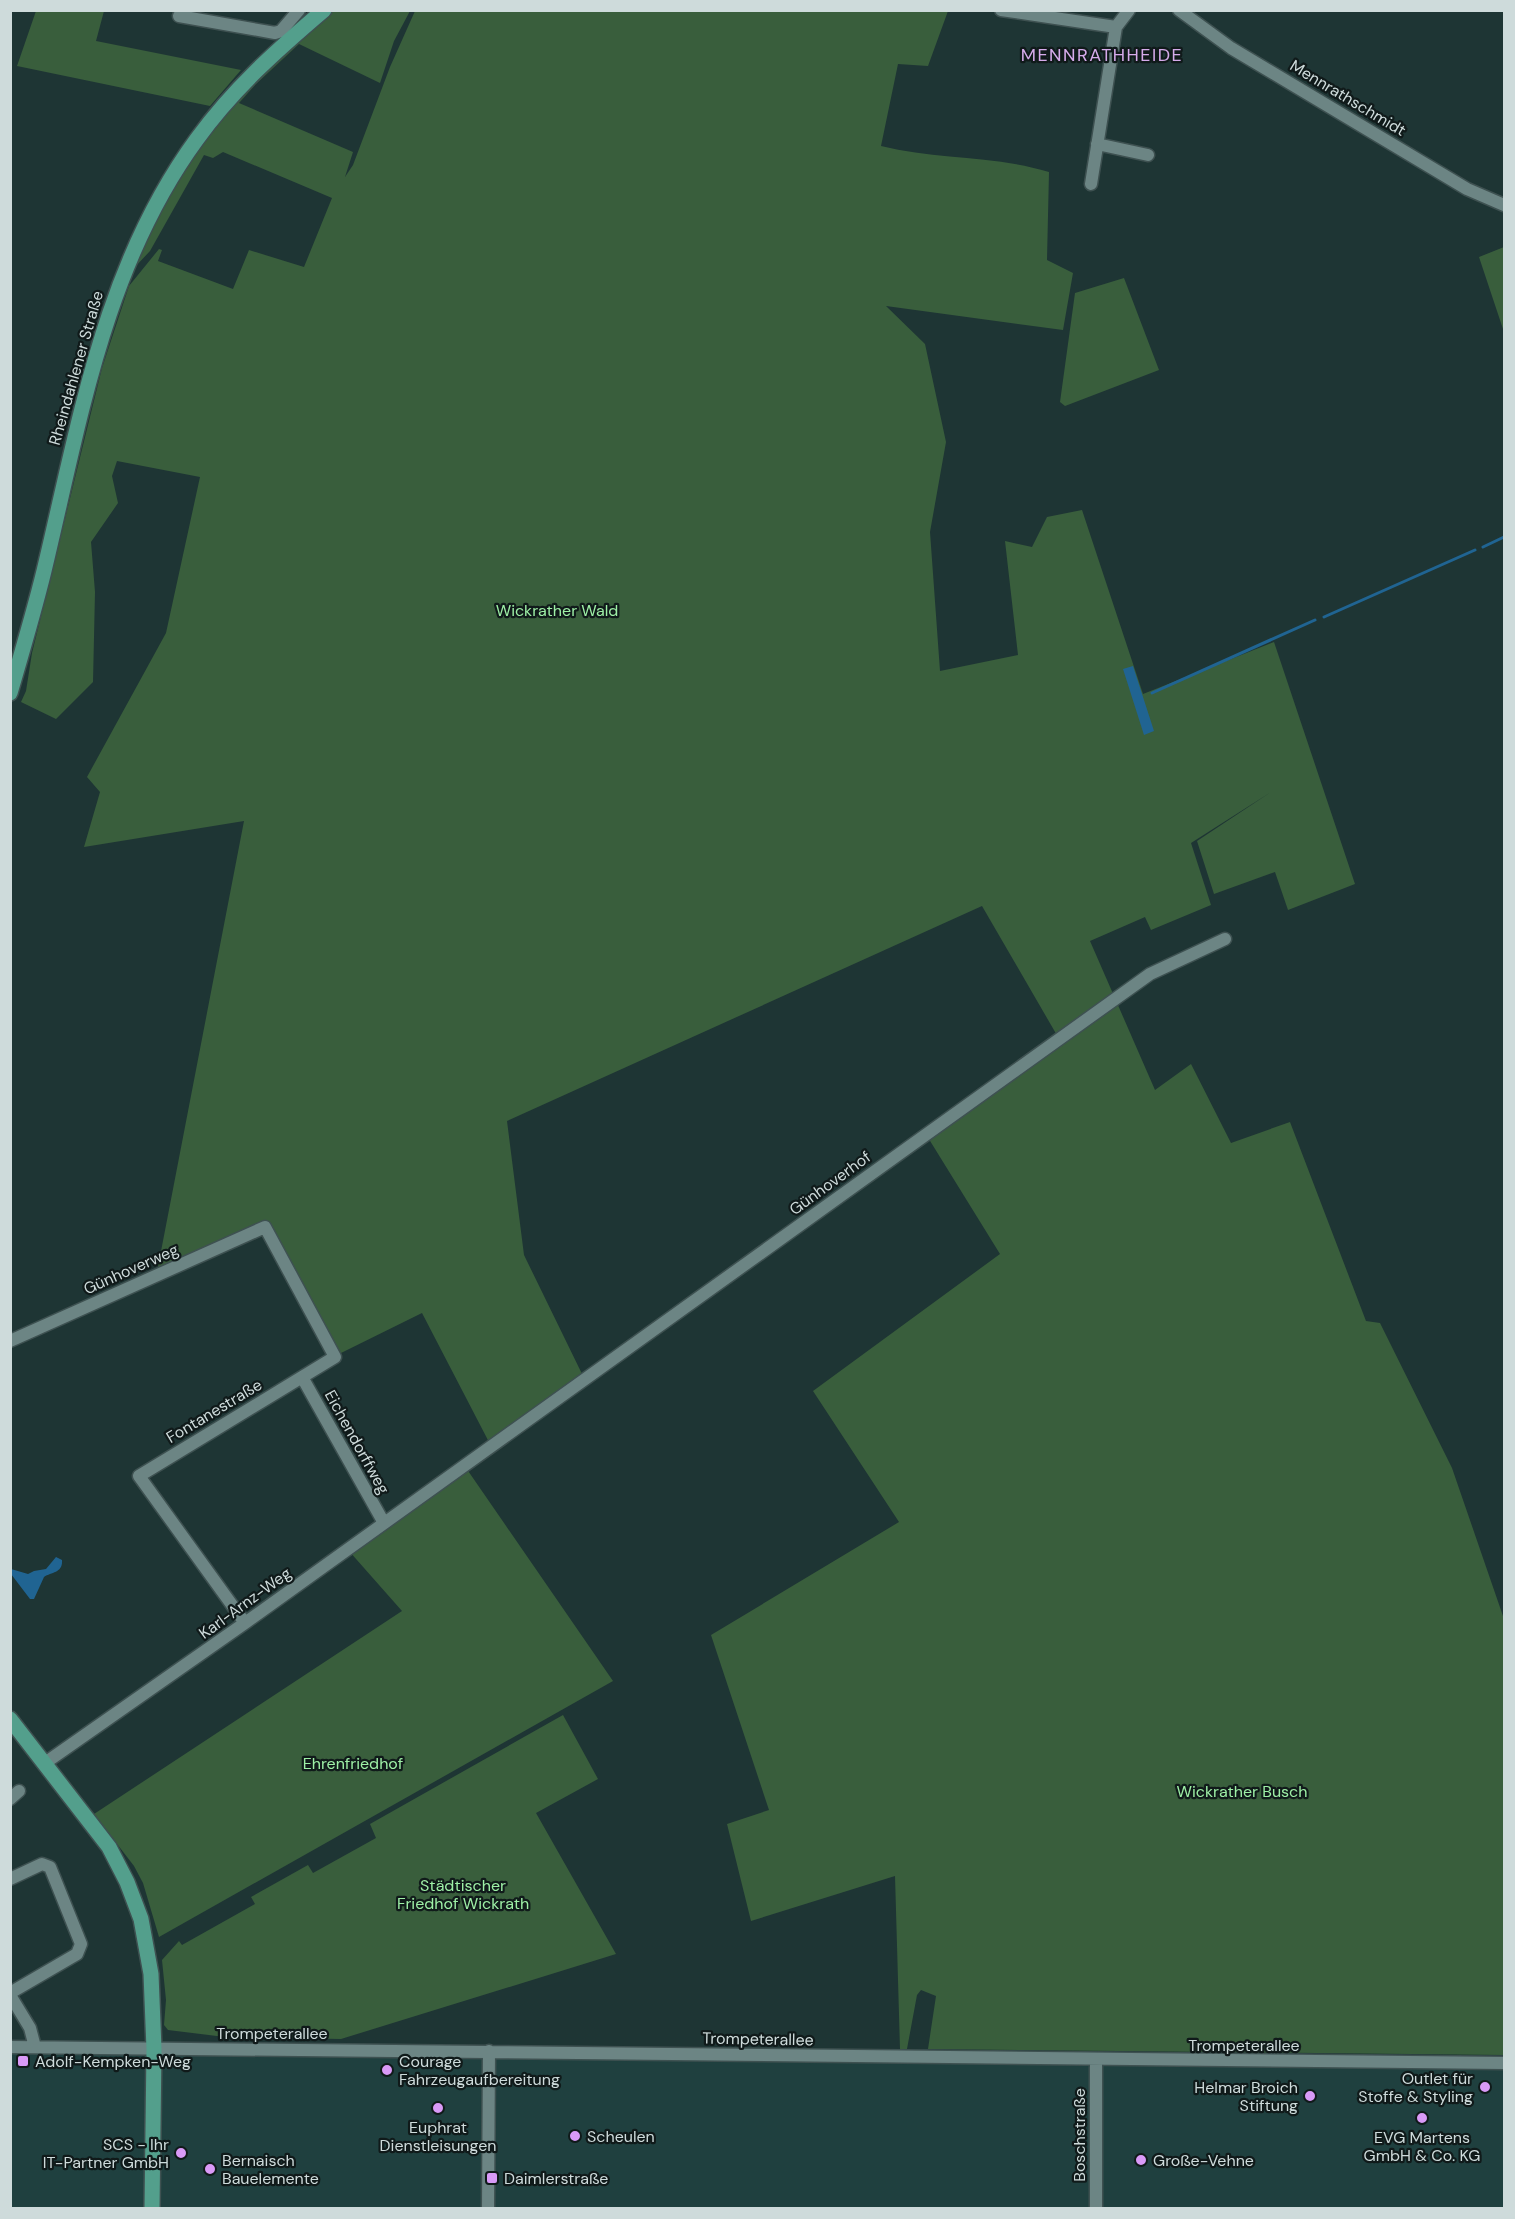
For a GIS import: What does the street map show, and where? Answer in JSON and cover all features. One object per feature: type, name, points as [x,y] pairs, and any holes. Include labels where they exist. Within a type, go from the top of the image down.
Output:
[{"type":"main road","name":"Rheindahlener Straße","points":[[10,693],[43,572],[97,346],[119,282],[140,235],[178,167],[220,110],[269,56],[324,10]]},
{"type":"main road","points":[[10,1719],[109,1847],[133,1897],[147,1946],[153,2049],[152,2208]]},
{"type":"street","points":[[179,16],[275,33],[281,32],[299,10]]},
{"type":"street","points":[[1001,10],[1116,27]]},
{"type":"street","points":[[1091,184],[1116,27],[1129,10]]},
{"type":"street","name":"Mennrathschmidt","points":[[1179,10],[1231,48],[1467,189],[1504,205]]},
{"type":"street","points":[[1096,144],[1148,155]]},
{"type":"street","name":"Günhoverhof","points":[[462,1466],[1150,974],[1225,939]]},
{"type":"street","name":"Günhoverweg","points":[[10,1341],[265,1227]]},
{"type":"street","name":"Fontanestraße","points":[[245,1623],[140,1476],[335,1357],[265,1227]]},
{"type":"street","name":"Eichendorffweg","points":[[302,1377],[384,1523]]},
{"type":"street","name":"Karl-Arnz-Weg","points":[[45,1763],[245,1623],[462,1466]]},
{"type":"street","points":[[10,1879],[42,1864],[50,1867],[81,1944],[76,1954],[10,1994],[30,2028],[35,2047]]},
{"type":"street","name":"Trompeterallee","points":[[10,2047],[489,2050],[1096,2061],[1504,2063]]},
{"type":"street","points":[[488,2208],[489,2050]]},
{"type":"street","name":"Boschstraße","points":[[1096,2061],[1096,2208]]},
{"type":"shaded area","points":[[136,2053],[1504,2068],[1504,2208],[11,2208],[10,2054]]},
{"type":"green space","points":[[36,11],[104,11],[96,41],[241,70],[210,106],[17,66]]},
{"type":"green space","name":"Wickrather Wald","points":[[333,11],[410,11],[394,41],[380,83],[299,44],[239,103],[353,152],[345,177],[353,165],[390,67],[415,11],[948,11],[928,66],[898,64],[881,146],[923,154],[1007,163],[1049,172],[1047,260],[1073,273],[1063,330],[886,306],[925,344],[946,442],[930,532],[940,671],[1018,655],[1005,541],[1032,547],[1047,517],[1082,510],[1143,694],[1274,642],[1355,884],[1288,910],[1275,872],[1214,894],[1197,841],[1271,792],[1191,843],[1211,905],[1151,930],[1145,917],[1090,941],[1155,1090],[1191,1064],[1231,1143],[1290,1122],[1366,1321],[1380,1323],[1452,1468],[1504,1619],[1504,2055],[928,2049],[936,1996],[921,1990],[917,1995],[907,2049],[900,2049],[895,1876],[751,1921],[727,1824],[769,1810],[711,1635],[899,1522],[813,1391],[1000,1254],[927,1136],[1058,1037],[982,906],[507,1121],[524,1255],[584,1378],[491,1446],[422,1313],[339,1354],[266,1223],[157,1272],[244,821],[84,847],[100,792],[87,777],[166,633],[200,477],[117,461],[112,476],[118,503],[91,542],[95,592],[93,682],[56,719],[21,702],[26,691],[32,653],[102,368],[129,286],[159,249],[162,250],[158,261],[233,289],[249,250],[304,267],[332,198],[223,152],[213,158],[204,155],[150,251],[134,268],[164,198],[209,131],[283,50]]},
{"type":"green space","points":[[1504,247],[1504,332],[1479,257]]},
{"type":"green space","points":[[1124,278],[1159,370],[1065,406],[1060,402],[1075,293]]},
{"type":"green space","name":"Ehrenfriedhof","points":[[464,1465],[613,1681],[159,1937],[143,1883],[134,1866],[94,1814],[402,1611],[349,1551]]},
{"type":"green space","name":"Städtischer Friedhof Wickrath","points":[[563,1715],[598,1779],[536,1813],[616,1954],[341,2039],[225,2037],[168,2030],[164,2025],[166,2000],[162,1960],[179,1941],[182,1945],[255,1904],[251,1897],[308,1865],[313,1873],[376,1838],[370,1824]]},
{"type":"water","points":[[1133,666],[1154,731],[1144,735],[1123,669]]},
{"type":"water","points":[[56,1557],[62,1560],[61,1567],[44,1577],[34,1599],[30,1599],[11,1574],[11,1569],[28,1574],[46,1569]]},
{"type":"waterway","points":[[1483,547],[1504,537]]},
{"type":"waterway","points":[[1324,617],[1475,550]]},
{"type":"waterway","points":[[1152,693],[1315,620]]},
{"type":"place","name":"Adolf-Kempken-Weg","points":[[23,2061]]},
{"type":"place","name":"Courage Fahrzeugaufbereitung","points":[[387,2070]]},
{"type":"place","name":"Outlet für Stoffe & Styling","points":[[1485,2087]]},
{"type":"place","name":"Helmar Broich Stiftung","points":[[1310,2096]]},
{"type":"place","name":"Euphrat Dienstleisungen","points":[[438,2108]]},
{"type":"place","name":"EVG Martens GmbH & Co. KG","points":[[1422,2118]]},
{"type":"place","name":"Scheulen","points":[[575,2136]]},
{"type":"place","name":"SCS - Ihr IT-Partner GmbH","points":[[181,2153]]},
{"type":"place","name":"Große-Vehne","points":[[1141,2160]]},
{"type":"place","name":"Bernaisch Bauelemente","points":[[210,2169]]},
{"type":"place","name":"Daimlerstraße","points":[[492,2178]]},
{"type":"district","name":"MENNRATHHEIDE","points":[[1102,55]]},
{"type":"park label","name":"Wickrather Busch","points":[[1242,1791]]}]
